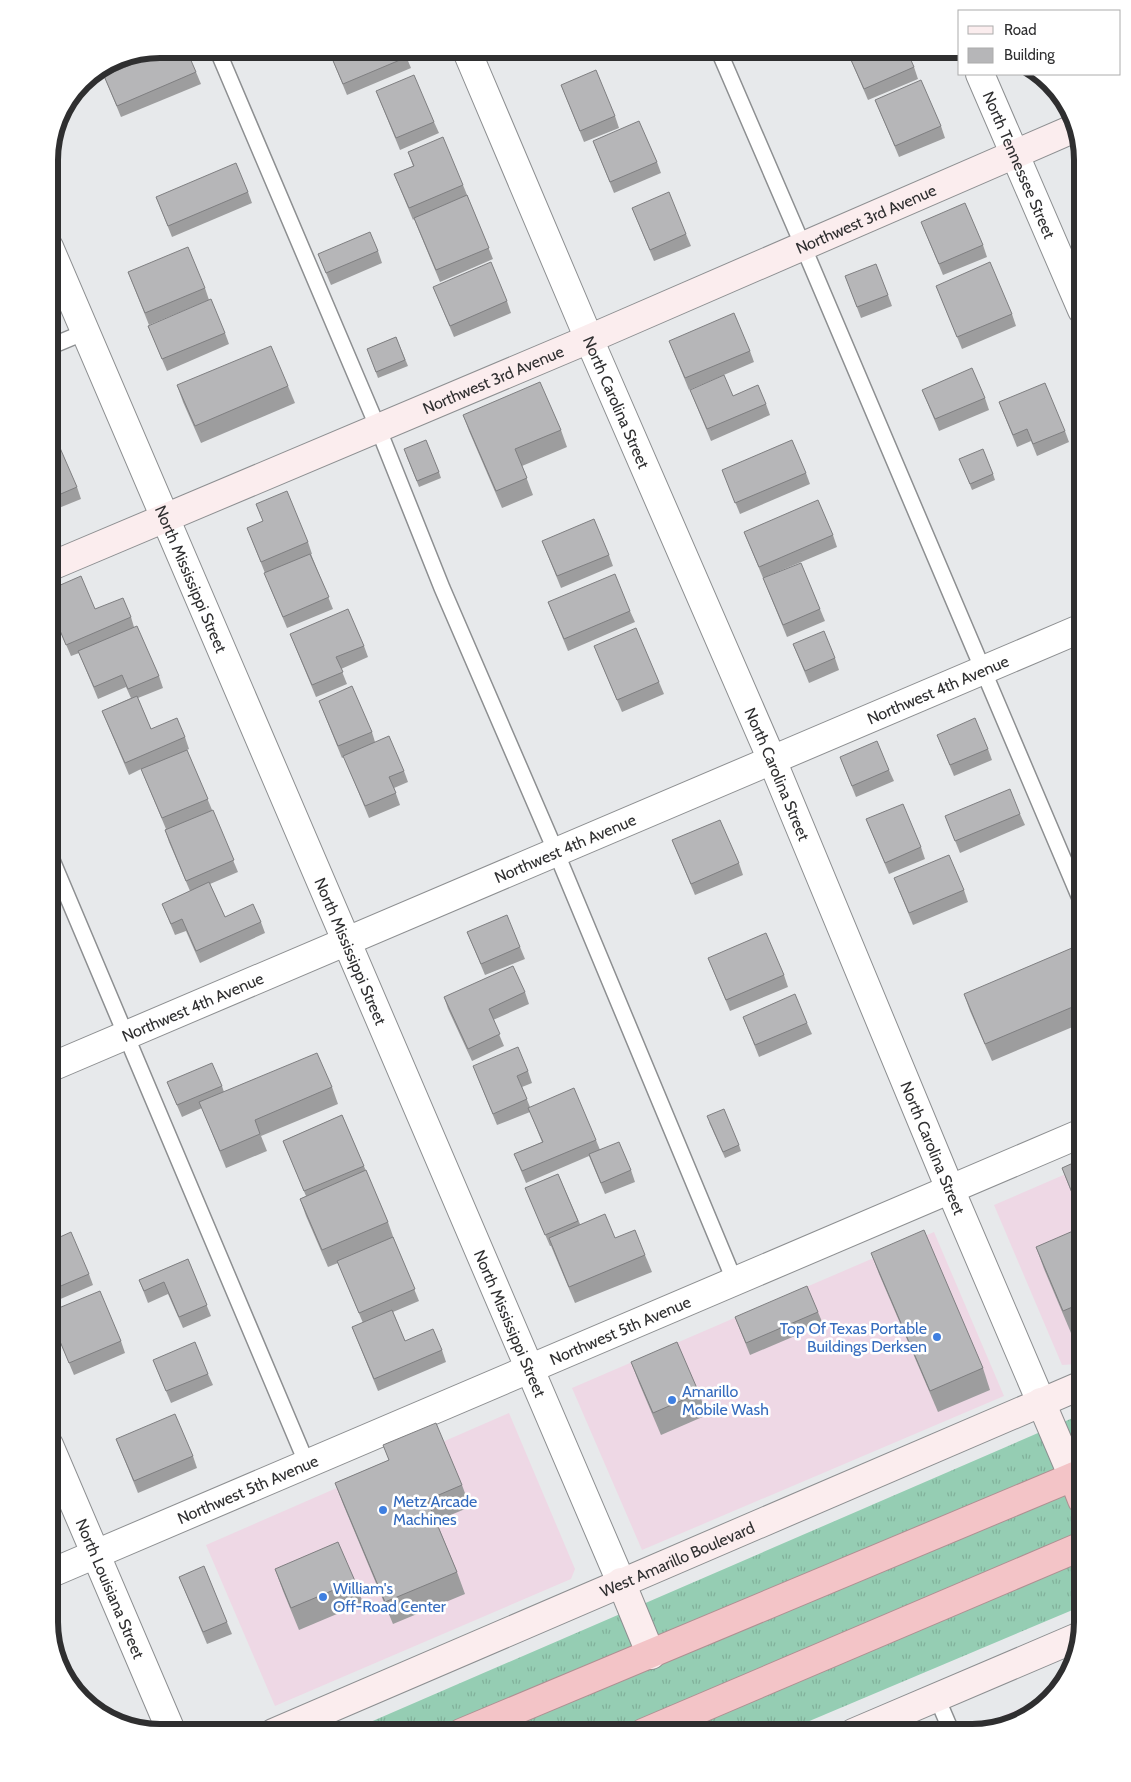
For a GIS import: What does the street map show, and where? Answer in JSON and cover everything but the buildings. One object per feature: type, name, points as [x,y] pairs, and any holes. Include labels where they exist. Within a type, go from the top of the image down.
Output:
[{"type":"highway","points":[[484,1724],[651,1654],[1074,1485]]},
{"type":"highway","points":[[684,1724],[1074,1550]]},
{"type":"street","name":"North Carolina Street","points":[[470,58],[589,339],[772,760],[950,1189],[1041,1402],[1074,1472]]},
{"type":"street","name":"North Tennessee Street","points":[[980,75],[1074,292]]},
{"type":"street","name":"Northwest 3rd Avenue","points":[[58,562],[589,339],[1069,130]]},
{"type":"street","name":"North Mississippi Street","points":[[58,268],[651,1654]]},
{"type":"street","name":"Northwest 4th Avenue","points":[[58,1064],[1074,631]]},
{"type":"street","name":"Northwest 5th Avenue","points":[[58,1570],[1074,1136]]},
{"type":"street","name":"West Amarillo Boulevard","points":[[294,1724],[1074,1388]]},
{"type":"street","name":"North Louisiana Street","points":[[58,1466],[168,1724]]},
{"type":"street","points":[[875,1724],[1072,1640]]},
{"type":"lane","points":[[221,58],[378,428],[442,588],[556,852],[735,1282]]},
{"type":"lane","points":[[722,58],[1074,884]]},
{"type":"lane","points":[[58,343],[85,332]]},
{"type":"lane","points":[[58,875],[307,1464]]},
{"type":"lane","points":[[937,1698],[948,1724]]},
{"type":"shaded area","points":[[1074,1170],[1074,1364],[1062,1365],[994,1205]]},
{"type":"shaded area","points":[[934,1232],[1004,1396],[642,1550],[572,1388]]},
{"type":"shaded area","points":[[509,1413],[575,1569],[571,1579],[275,1706],[206,1545]]},
{"type":"shaded area","points":[[1036,1702],[1005,1719],[983,1724]]},
{"type":"green space","points":[[1074,1417],[1074,1609],[802,1724],[366,1724]]},
{"type":"place","name":"Top Of Texas Portable Buildings Derksen","points":[[937,1337]]},
{"type":"place","name":"Amarillo Mobile Wash","points":[[672,1400]]},
{"type":"place","name":"Metz Arcade Machines","points":[[383,1510]]},
{"type":"place","name":"William's Off-Road Center","points":[[323,1597]]}]
